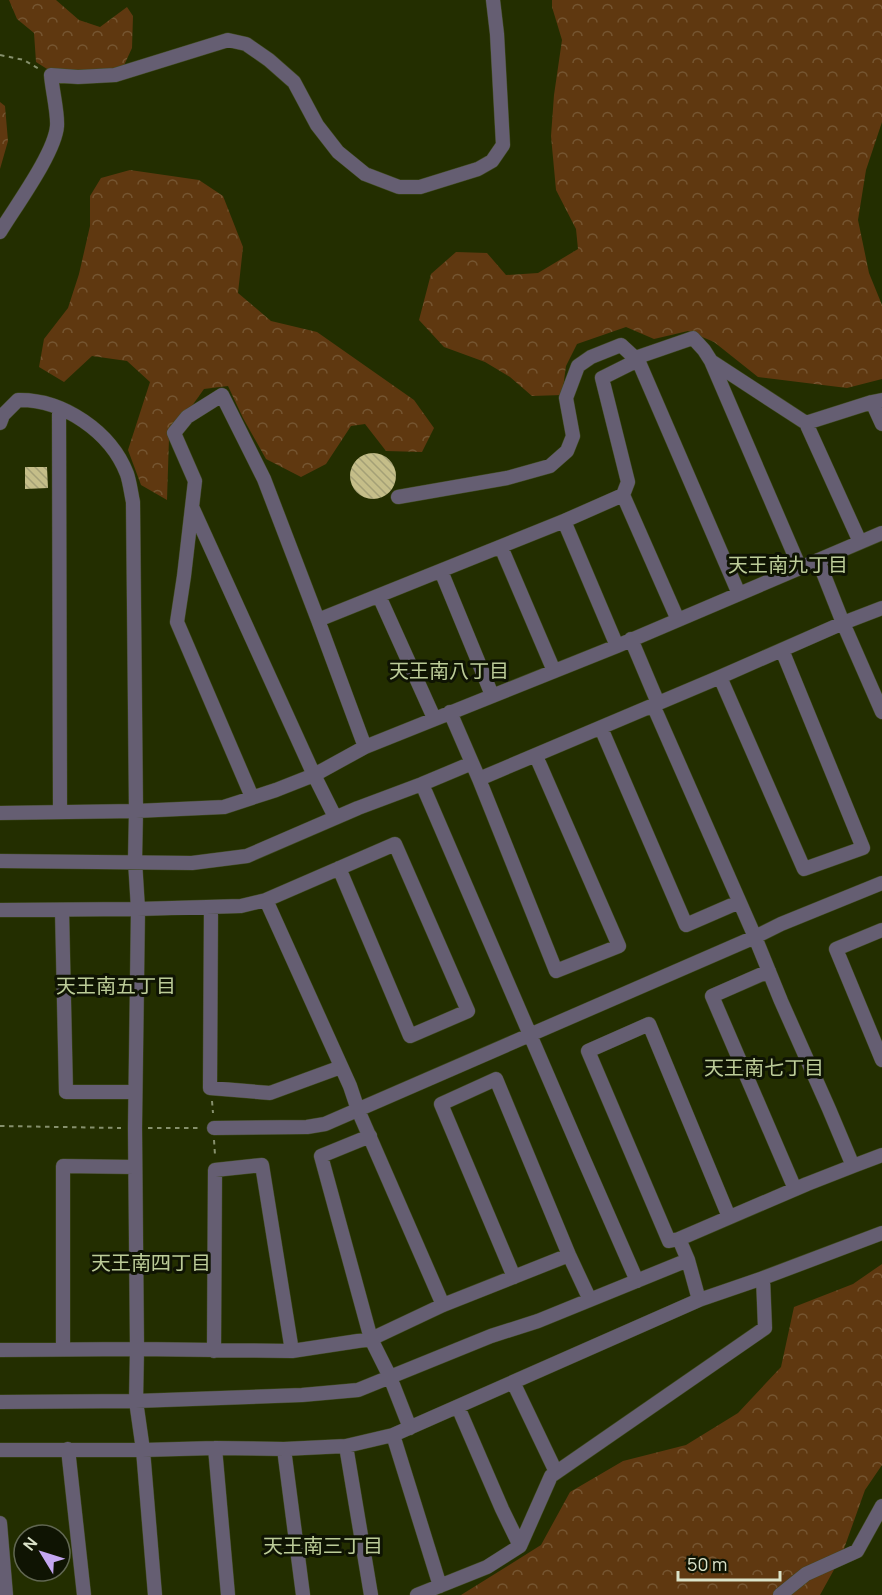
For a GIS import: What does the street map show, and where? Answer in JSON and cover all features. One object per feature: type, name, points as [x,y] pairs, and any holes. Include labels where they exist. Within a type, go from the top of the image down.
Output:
[{"type":"street","points":[[0,232],[39,169],[53,141],[57,126],[51,75],[78,77],[115,75],[228,40],[246,44],[294,82],[317,125],[338,152],[365,174],[399,187],[420,187],[478,169],[492,161],[503,145],[493,0]]},
{"type":"street","points":[[318,620],[501,547],[623,495],[628,483],[602,378],[637,359],[693,338],[711,361],[800,568]]},
{"type":"street","points":[[398,497],[507,478],[550,466],[567,452],[573,436],[566,398],[578,366],[591,357],[621,345],[637,359],[738,594]]},
{"type":"street","points":[[711,361],[806,423],[860,542]]},
{"type":"street","points":[[252,797],[177,622],[195,481],[174,433],[187,417],[222,395],[264,479],[365,747]]},
{"type":"street","points":[[0,423],[3,415],[18,400],[46,403],[74,415],[102,435],[113,449],[127,474],[133,502],[135,861],[138,909],[135,1092],[136,1401],[143,1450],[155,1595]]},
{"type":"street","points":[[806,423],[877,401],[882,424]]},
{"type":"street","points":[[59,408],[60,812]]},
{"type":"street","points":[[623,495],[678,620]]},
{"type":"street","points":[[192,507],[335,818]]},
{"type":"street","points":[[564,521],[617,646]]},
{"type":"street","points":[[0,813],[224,807],[314,775],[365,747],[617,646],[882,533]]},
{"type":"street","points":[[501,547],[554,671]]},
{"type":"street","points":[[818,560],[882,712]]},
{"type":"street","points":[[441,571],[492,695]]},
{"type":"street","points":[[379,596],[434,718]]},
{"type":"street","points":[[479,779],[882,608]]},
{"type":"street","points":[[631,639],[739,902],[853,1166]]},
{"type":"street","points":[[720,677],[804,869],[863,848],[782,650]]},
{"type":"street","points":[[450,712],[556,971],[619,946],[536,756]]},
{"type":"street","points":[[602,728],[686,925],[739,902]]},
{"type":"street","points":[[0,861],[192,863],[247,856],[472,763]]},
{"type":"street","points":[[422,784],[554,1094],[637,1281]]},
{"type":"street","points":[[0,910],[241,906],[266,900],[339,868],[395,844],[468,1011],[410,1036],[339,868]]},
{"type":"street","points":[[214,1128],[307,1127],[325,1124],[781,924],[882,883]]},
{"type":"street","points":[[266,900],[341,1067],[443,1305]]},
{"type":"street","points":[[211,907],[210,1088],[270,1093],[341,1067]]},
{"type":"street","points":[[62,910],[66,1092],[135,1092]]},
{"type":"street","points":[[882,930],[836,949],[882,1060]]},
{"type":"street","points":[[769,971],[712,996],[795,1189]]},
{"type":"street","points":[[729,1217],[649,1024],[588,1051],[669,1241],[679,1239],[795,1189],[882,1155]]},
{"type":"street","points":[[514,1277],[441,1104],[496,1079],[568,1255],[590,1300]]},
{"type":"street","points":[[370,1136],[321,1156],[371,1339],[390,1377],[410,1428]]},
{"type":"street","points":[[214,1351],[215,1170],[262,1165],[292,1351]]},
{"type":"street","points":[[63,1350],[63,1166],[135,1167]]},
{"type":"street","points":[[0,1450],[284,1449],[346,1446],[393,1435],[699,1300],[882,1233]]},
{"type":"street","points":[[679,1239],[688,1260],[699,1300]]},
{"type":"street","points":[[0,1350],[292,1351],[371,1339],[443,1305],[568,1255]]},
{"type":"street","points":[[0,1402],[136,1401],[302,1395],[358,1390],[688,1260]]},
{"type":"street","points":[[417,1595],[487,1567],[520,1546],[551,1476],[765,1328],[763,1278]]},
{"type":"street","points":[[513,1382],[556,1472]]},
{"type":"street","points":[[458,1407],[520,1546]]},
{"type":"street","points":[[393,1435],[440,1586]]},
{"type":"street","points":[[346,1446],[371,1595]]},
{"type":"street","points":[[215,1448],[228,1595]]},
{"type":"street","points":[[68,1449],[84,1595]]},
{"type":"street","points":[[284,1449],[303,1595]]},
{"type":"street","points":[[780,1595],[806,1574],[857,1551],[882,1506]]},
{"type":"street","points":[[0,1523],[6,1595]]},
{"type":"path","points":[[0,55],[24,60],[51,75]]},
{"type":"path","points":[[0,1126],[214,1128]]},
{"type":"green space","points":[[9,0],[56,0],[79,20],[100,27],[127,7],[133,16],[132,48],[120,74],[55,74],[36,62],[34,33],[17,19]]},
{"type":"green space","points":[[552,0],[882,0],[882,122],[866,170],[858,220],[869,273],[882,305],[882,379],[847,388],[758,377],[714,342],[688,331],[654,339],[626,327],[577,344],[566,366],[562,395],[532,396],[510,377],[485,362],[444,347],[419,320],[431,274],[456,252],[487,253],[506,275],[538,273],[578,249],[576,229],[556,190],[551,136],[562,40]]},
{"type":"green space","points":[[0,102],[5,106],[8,141],[0,169]]},
{"type":"green space","points":[[130,170],[199,180],[223,196],[243,247],[238,293],[271,321],[317,332],[414,400],[434,428],[422,452],[386,451],[365,424],[351,426],[326,464],[301,477],[266,459],[228,386],[204,389],[169,438],[167,500],[141,485],[128,450],[150,382],[127,361],[92,356],[64,382],[39,367],[44,339],[68,308],[79,274],[90,226],[90,196],[101,178]]},
{"type":"green space","points":[[882,1264],[882,1465],[865,1490],[841,1557],[820,1595],[461,1595],[541,1545],[570,1492],[623,1461],[686,1445],[738,1413],[781,1367],[794,1307],[853,1284]]},
{"type":"building","points":[[373,453],[389,460],[396,476],[389,492],[373,499],[357,492],[350,476],[357,460]]},
{"type":"building","points":[[25,467],[47,467],[48,488],[25,489]]},
{"type":"district","name":"天王南九丁目","points":[[788,564]]},
{"type":"district","name":"天王南八丁目","points":[[449,670]]},
{"type":"district","name":"天王南五丁目","points":[[116,985]]},
{"type":"district","name":"天王南七丁目","points":[[764,1067]]},
{"type":"district","name":"天王南四丁目","points":[[151,1262]]},
{"type":"district","name":"天王南三丁目","points":[[323,1545]]}]
